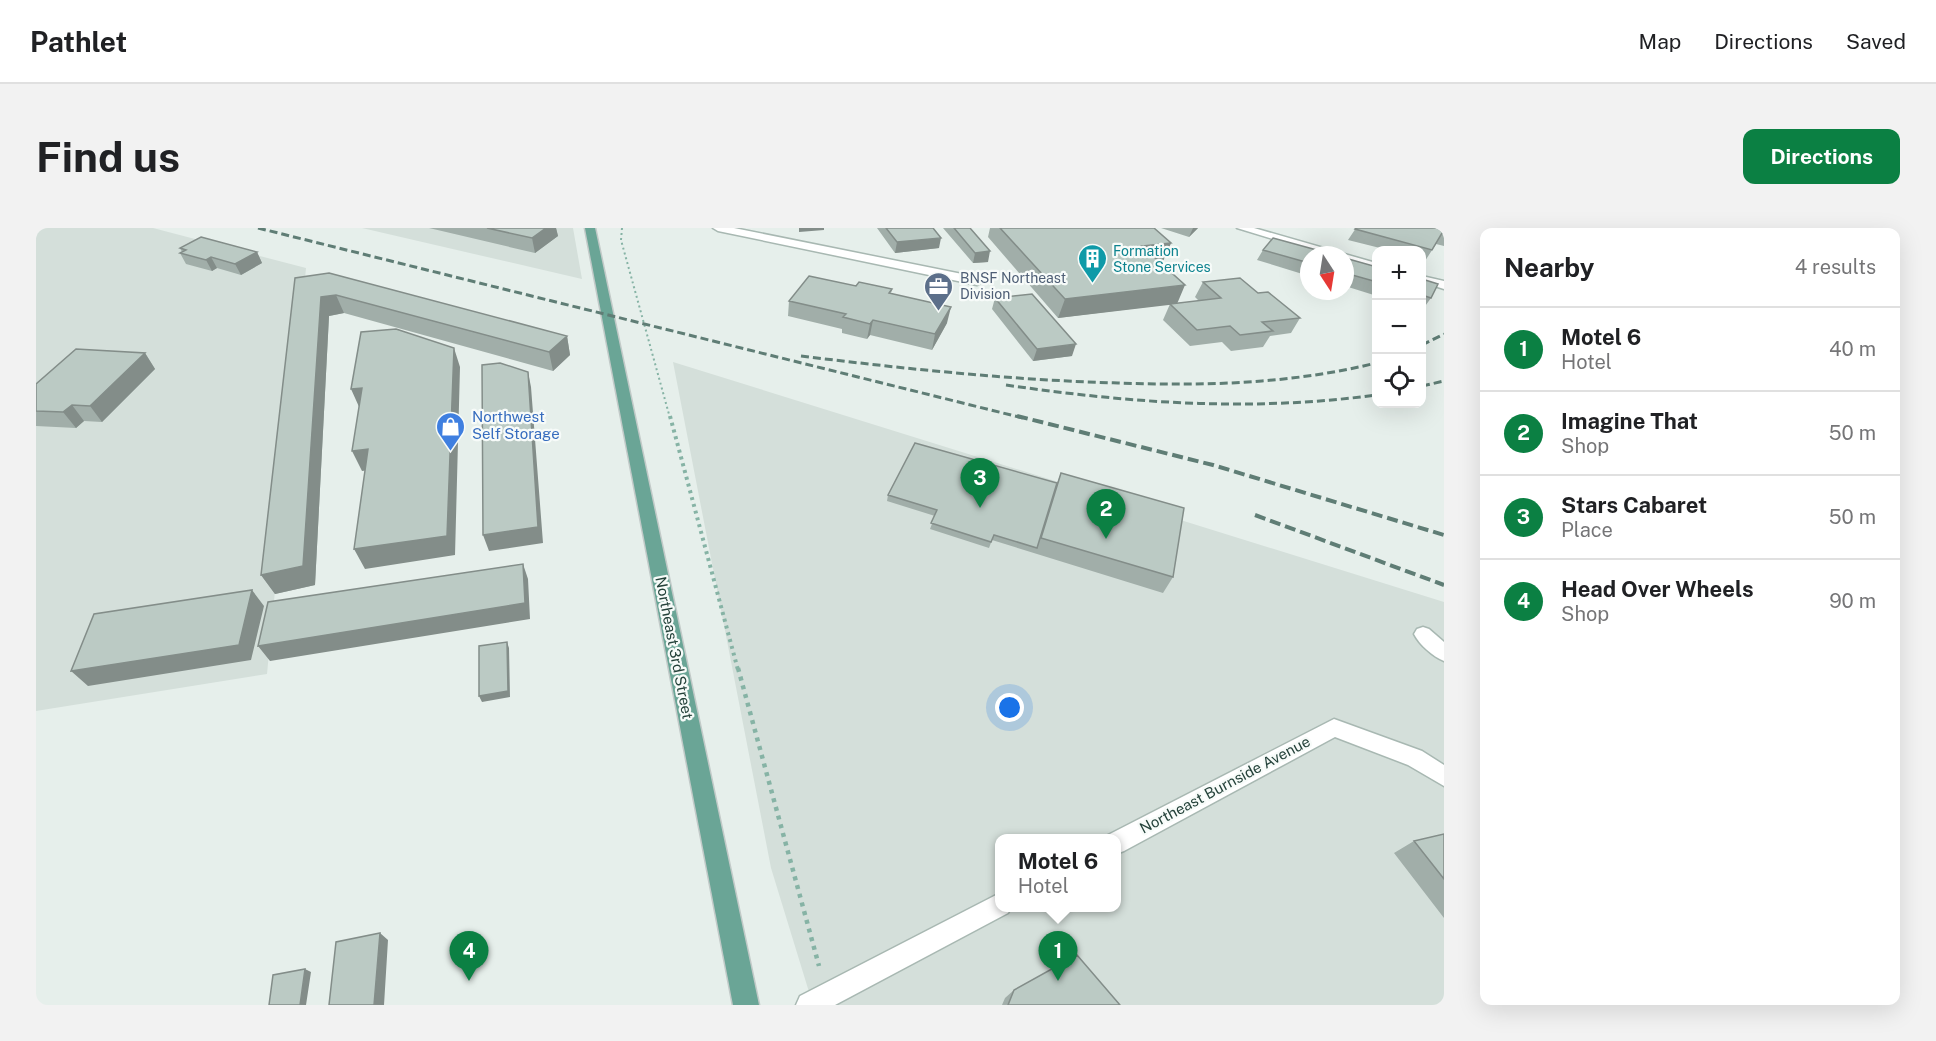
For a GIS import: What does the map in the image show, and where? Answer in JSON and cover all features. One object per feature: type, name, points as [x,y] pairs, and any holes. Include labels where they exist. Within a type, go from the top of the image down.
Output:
[{"type":"main road","name":"Northeast 3rd Street","points":[[590,228],[746,1005]]},
{"type":"street","points":[[718,228],[978,281]]},
{"type":"street","points":[[1242,228],[1305,246]]},
{"type":"street","points":[[1354,260],[1372,265]]},
{"type":"street","points":[[1426,280],[1444,285]]},
{"type":"street","points":[[1423,634],[1444,653]]},
{"type":"street","name":"Northeast Burnside Avenue","points":[[1121,840],[1334,728],[1415,758],[1444,777]]},
{"type":"street","points":[[818,1000],[995,907]]},
{"type":"path","points":[[622,228],[621,240],[818,1000]]},
{"type":"shaded area","points":[[36,228],[153,228],[306,268],[267,674],[36,711]]},
{"type":"shaded area","points":[[362,228],[573,228],[582,279]]},
{"type":"shaded area","points":[[673,362],[1444,602],[1444,1005],[813,1005],[771,868]]},
{"type":"building","points":[[487,228],[546,228],[532,238]]},
{"type":"building","points":[[886,228],[933,228],[941,238],[897,242]]},
{"type":"building","points":[[954,228],[970,228],[990,251],[975,253]]},
{"type":"building","name":"Formation Stone Services","points":[[1000,228],[1154,228],[1171,243],[1142,246],[1185,285],[1065,299]]},
{"type":"building","points":[[1444,228],[1444,233],[1432,250],[1426,248],[1426,246],[1417,246],[1355,229]]},
{"type":"building","points":[[201,237],[257,252],[235,264],[211,257],[206,260],[180,253],[186,250],[180,248]]},
{"type":"building","points":[[1273,238],[1302,246],[1300,246],[1300,260],[1263,250]]},
{"type":"building","points":[[1354,261],[1372,266],[1372,281],[1354,276]]},
{"type":"building","points":[[329,273],[567,336],[549,352],[336,295],[321,297],[303,566],[261,575],[295,278]]},
{"type":"building","points":[[809,276],[856,286],[859,282],[892,289],[889,293],[951,307],[935,334],[873,320],[870,324],[843,317],[846,314],[789,301]]},
{"type":"building","points":[[1240,278],[1258,293],[1268,292],[1300,318],[1262,322],[1273,331],[1240,335],[1230,326],[1197,330],[1170,304],[1221,298],[1203,282]]},
{"type":"building","points":[[1426,280],[1438,284],[1431,298],[1426,296]]},
{"type":"building","points":[[1032,294],[1076,344],[1037,349],[995,298]]},
{"type":"building","points":[[396,329],[454,348],[447,536],[354,549],[368,449],[352,451],[362,388],[351,389],[361,332]]},
{"type":"building","points":[[76,349],[145,353],[90,406],[72,405],[63,412],[36,411],[36,384]]},
{"type":"building","points":[[500,363],[528,372],[538,527],[483,535],[482,365]]},
{"type":"building","points":[[915,443],[1057,483],[1037,548],[994,535],[991,542],[931,523],[937,510],[888,495]]},
{"type":"building","points":[[1061,473],[1184,508],[1173,577],[1041,538]]},
{"type":"building","points":[[523,564],[525,603],[258,646],[268,602]]},
{"type":"building","points":[[252,590],[239,645],[71,671],[94,614]]},
{"type":"building","points":[[507,642],[508,691],[479,696],[479,646]]},
{"type":"building","points":[[1444,834],[1444,879],[1414,841]]},
{"type":"building","points":[[380,933],[374,1005],[329,1005],[336,942]]},
{"type":"building","points":[[1077,955],[1120,1005],[1008,1005],[1014,990]]},
{"type":"building","points":[[305,969],[300,1005],[269,1005],[273,975]]},
{"type":"railway","points":[[258,228],[1023,418]]},
{"type":"railway","points":[[1426,343],[1444,334]]},
{"type":"railway","points":[[801,356],[999,377],[1151,384],[1248,382],[1312,375],[1372,364]]},
{"type":"railway","points":[[1426,385],[1444,381]]},
{"type":"railway","points":[[1006,385],[1099,397],[1191,403],[1283,403],[1372,395]]},
{"type":"railway","points":[[1017,416],[1213,465],[1444,535]]},
{"type":"railway","points":[[1255,515],[1444,585]]},
{"type":"place","name":"Formation Stone Services","points":[[1092,284]]},
{"type":"place","name":"BNSF Northeast Division","points":[[939,312]]},
{"type":"place","name":"Northwest Self Storage","points":[[451,452]]},
{"type":"place","name":"Stars Cabaret","points":[[980,508]]},
{"type":"place","name":"Imagine That","points":[[1106,539]]},
{"type":"place","name":"Head Over Wheels","points":[[469,981]]},
{"type":"place","name":"Motel 6","points":[[1058,981]]}]
